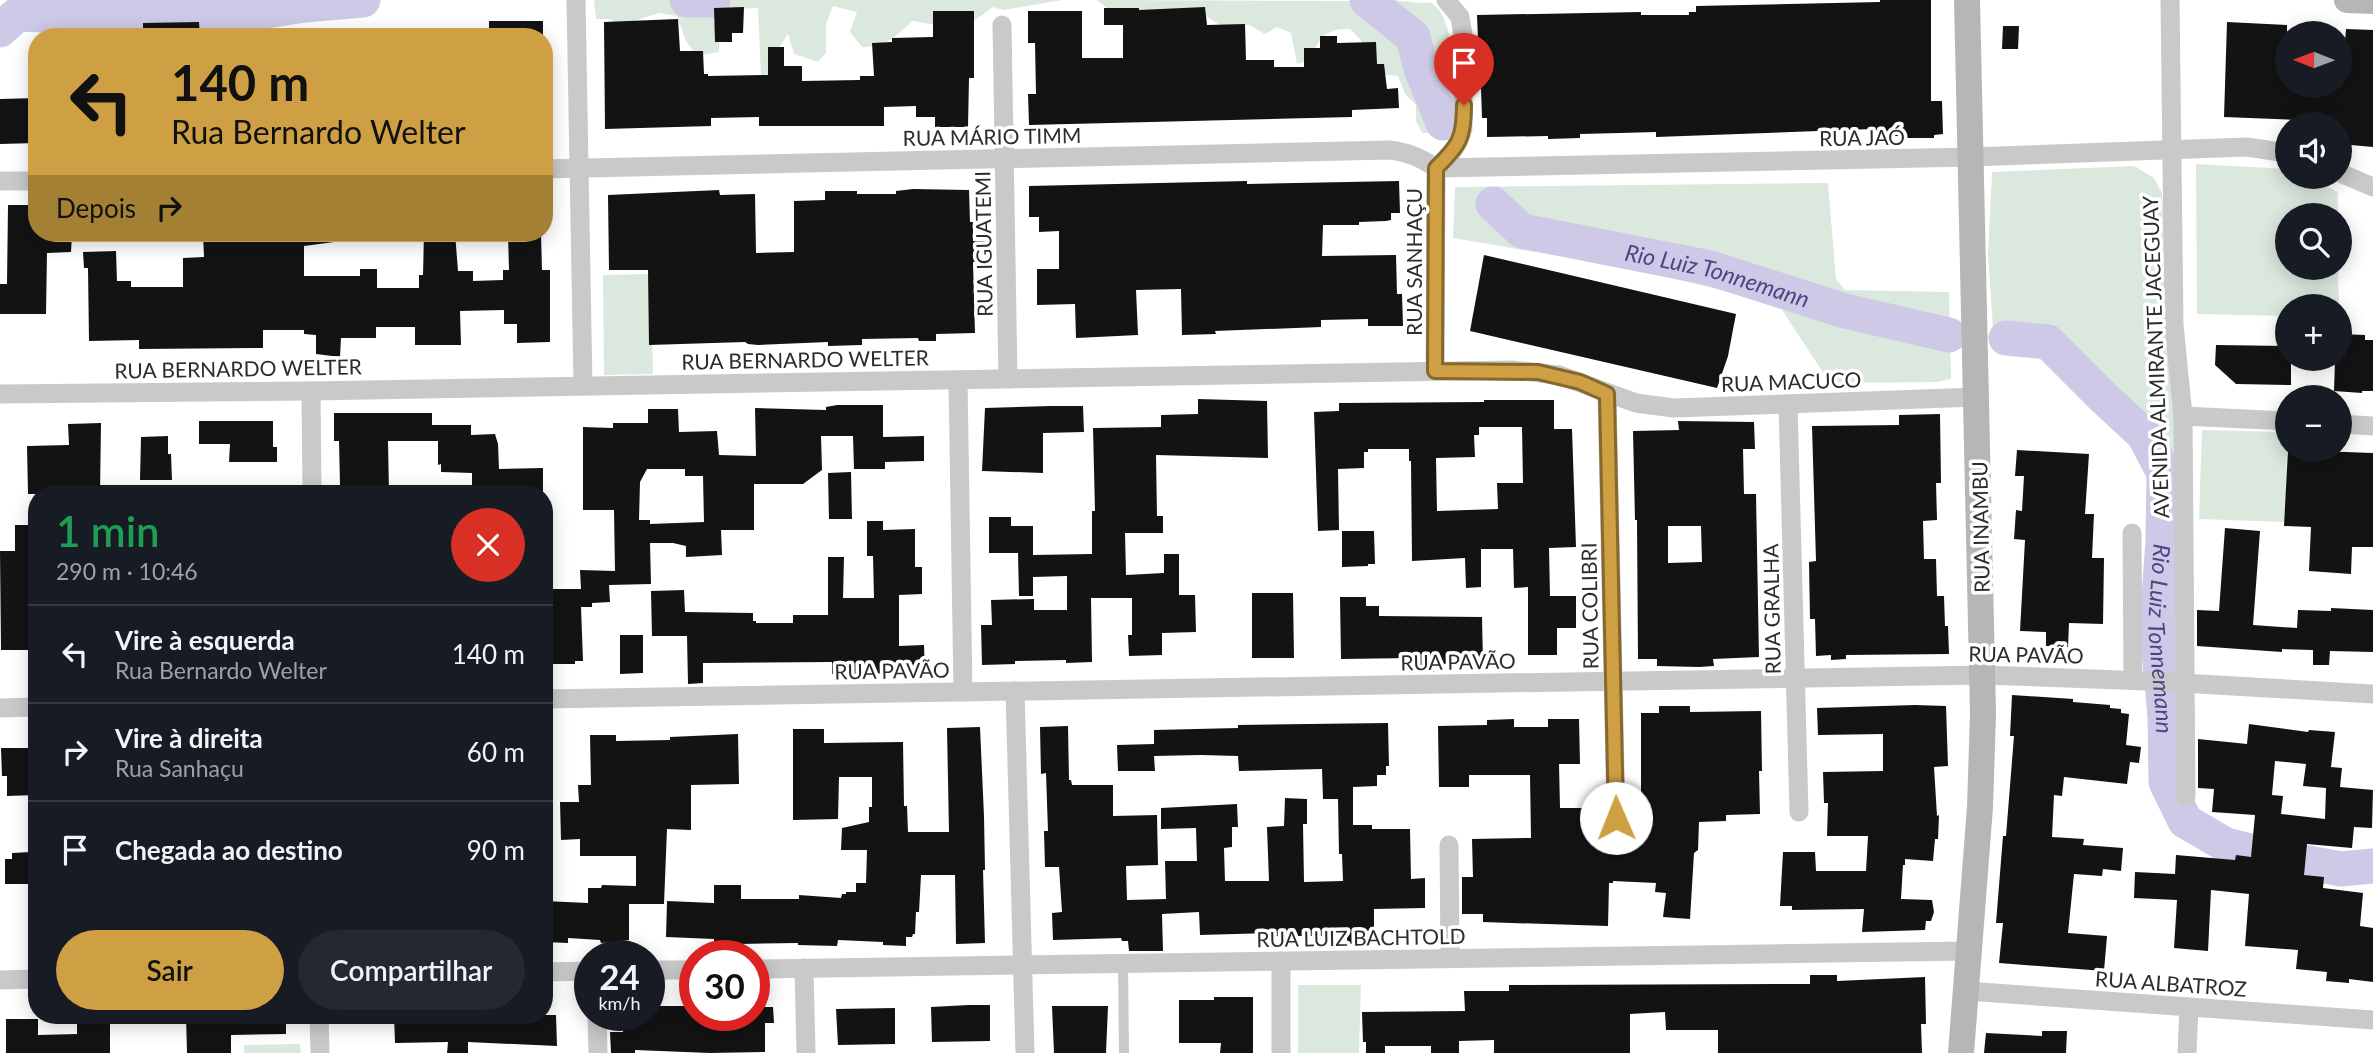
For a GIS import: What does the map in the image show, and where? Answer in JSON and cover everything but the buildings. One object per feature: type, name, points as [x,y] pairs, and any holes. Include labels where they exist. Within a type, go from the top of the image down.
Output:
[{"type":"main road","name":"RUA INAMBU","points":[[1961,1053],[1981,782],[1983,675],[1967,0]]},
{"type":"main road","points":[[2347,0],[2373,1]]},
{"type":"street","points":[[576,0],[583,386]]},
{"type":"street","name":"RUA SANHAÇU","points":[[1435,371],[1436,168],[1460,142],[1464,128],[1464,35],[1460,17],[1446,0]]},
{"type":"street","name":"AVENIDA ALMIRANTE JACEGUAY","points":[[2170,0],[2174,325],[2183,416],[2180,683],[2186,796]]},
{"type":"street","name":"RUA IGUATEMI","points":[[1002,25],[1008,379]]},
{"type":"street","name":"RUA JAÓ","points":[[1436,168],[1971,157],[2247,147],[2275,151]]},
{"type":"street","name":"RUA MÁRIO TIMM","points":[[553,169],[1389,150],[1420,157],[1436,168]]},
{"type":"street","points":[[2352,178],[2373,187]]},
{"type":"street","points":[[0,181],[28,181]]},
{"type":"street","name":"RUA BERNARDO WELTER","points":[[0,394],[1435,371],[1538,372],[1580,382],[1607,394]]},
{"type":"street","points":[[958,380],[963,692]]},
{"type":"street","points":[[310,391],[312,485]]},
{"type":"street","name":"RUA MACUCO","points":[[1607,394],[1636,403],[1674,408],[1977,397]]},
{"type":"street","name":"RUA COLIBRI","points":[[1607,394],[1616,818]]},
{"type":"street","name":"RUA GRALHA","points":[[1788,404],[1799,812]]},
{"type":"street","points":[[2183,416],[2275,420]]},
{"type":"street","points":[[2352,425],[2373,426]]},
{"type":"street","name":"AVENIDA ALMIRANTE JACEGUAY","points":[[2132,533],[2140,680]]},
{"type":"street","name":"RUA PAVÃO","points":[[553,699],[1983,675],[2140,680],[2373,694]]},
{"type":"street","points":[[1015,691],[1025,1053]]},
{"type":"street","points":[[0,708],[28,707]]},
{"type":"street","points":[[1449,845],[1450,958]]},
{"type":"street","name":"RUA LUIZ BACHTOLD","points":[[770,969],[1969,951]]},
{"type":"street","points":[[1281,961],[1281,1053]]},
{"type":"street","points":[[804,968],[806,1053]]},
{"type":"street","points":[[553,972],[574,971]]},
{"type":"street","points":[[0,980],[28,979]]},
{"type":"street","name":"RUA ALBATROZ","points":[[1966,991],[2373,1020]]},
{"type":"street","points":[[2187,1053],[2189,1007]]},
{"type":"street","points":[[319,1024],[320,1053]]},
{"type":"street","points":[[597,1031],[597,1053]]},
{"type":"lane","points":[[1124,963],[1124,1053]]},
{"type":"shaded area","points":[[594,0],[679,0],[705,5],[724,0],[1062,0],[1004,10],[992,7],[973,21],[955,26],[912,21],[890,40],[862,47],[850,32],[857,12],[833,6],[826,24],[826,53],[818,62],[794,54],[788,34],[777,51],[781,80],[761,76],[758,8],[722,9],[719,52],[697,56],[686,41],[677,16],[659,13],[618,26],[610,19],[596,19]]},
{"type":"shaded area","points":[[1097,0],[1359,1],[1389,26],[1401,30],[1409,47],[1422,94],[1442,133],[1422,133],[1416,121],[1416,105],[1405,94],[1398,76],[1373,73],[1362,63],[1361,40],[1350,29],[1328,33],[1307,61],[1297,64],[1291,33],[1277,27],[1265,34],[1249,25],[1220,25],[1201,13],[1108,9]]},
{"type":"shaded area","points":[[1377,0],[1430,3],[1446,23],[1455,78],[1456,124],[1451,131],[1444,103],[1428,80],[1428,48],[1410,23],[1389,12]]},
{"type":"shaded area","points":[[2196,164],[2275,168],[2275,189],[2331,189],[2338,192],[2338,203],[2275,203],[2275,280],[2338,280],[2339,294],[2275,294],[2275,316],[2197,314]]},
{"type":"shaded area","points":[[2134,166],[2154,178],[2162,193],[2181,463],[2176,638],[2172,657],[2164,666],[2153,664],[2154,528],[2159,481],[2149,452],[2112,415],[2085,402],[2061,379],[2055,365],[2033,354],[2001,346],[1993,328],[1988,255],[1992,172]]},
{"type":"shaded area","points":[[1828,183],[1836,279],[1845,290],[1949,292],[1951,379],[1937,382],[1830,383],[1778,304],[1635,269],[1453,238],[1455,187]]},
{"type":"shaded area","points":[[651,274],[653,374],[604,375],[603,275]]},
{"type":"shaded area","points":[[2202,430],[2275,432],[2275,462],[2287,462],[2286,522],[2199,519]]},
{"type":"shaded area","points":[[1298,985],[1361,985],[1359,1053],[1298,1053]]},
{"type":"shaded area","points":[[300,1044],[301,1053],[244,1053],[244,1045]]},
{"type":"waterway","points":[[0,30],[18,14],[95,17],[240,15],[363,0]]},
{"type":"waterway","name":"Rio Luiz Tonnemann","points":[[687,0],[713,0]]},
{"type":"waterway","name":"Rio Luiz Tonnemann","points":[[1367,0],[1413,37],[1421,69],[1443,123]]},
{"type":"waterway","name":"Rio Luiz Tonnemann","points":[[1493,204],[1522,231],[1710,268],[1845,311],[1949,335]]},
{"type":"waterway","name":"Rio Luiz Tonnemann","points":[[2006,338],[2048,342],[2144,435],[2164,473],[2157,626],[2165,717],[2166,782],[2185,821],[2226,845],[2266,855],[2341,869],[2373,866]]},
{"type":"route","points":[[1464,105],[1464,128],[1460,142],[1436,168],[1435,371],[1538,372],[1559,375],[1607,394],[1616,818]]}]
